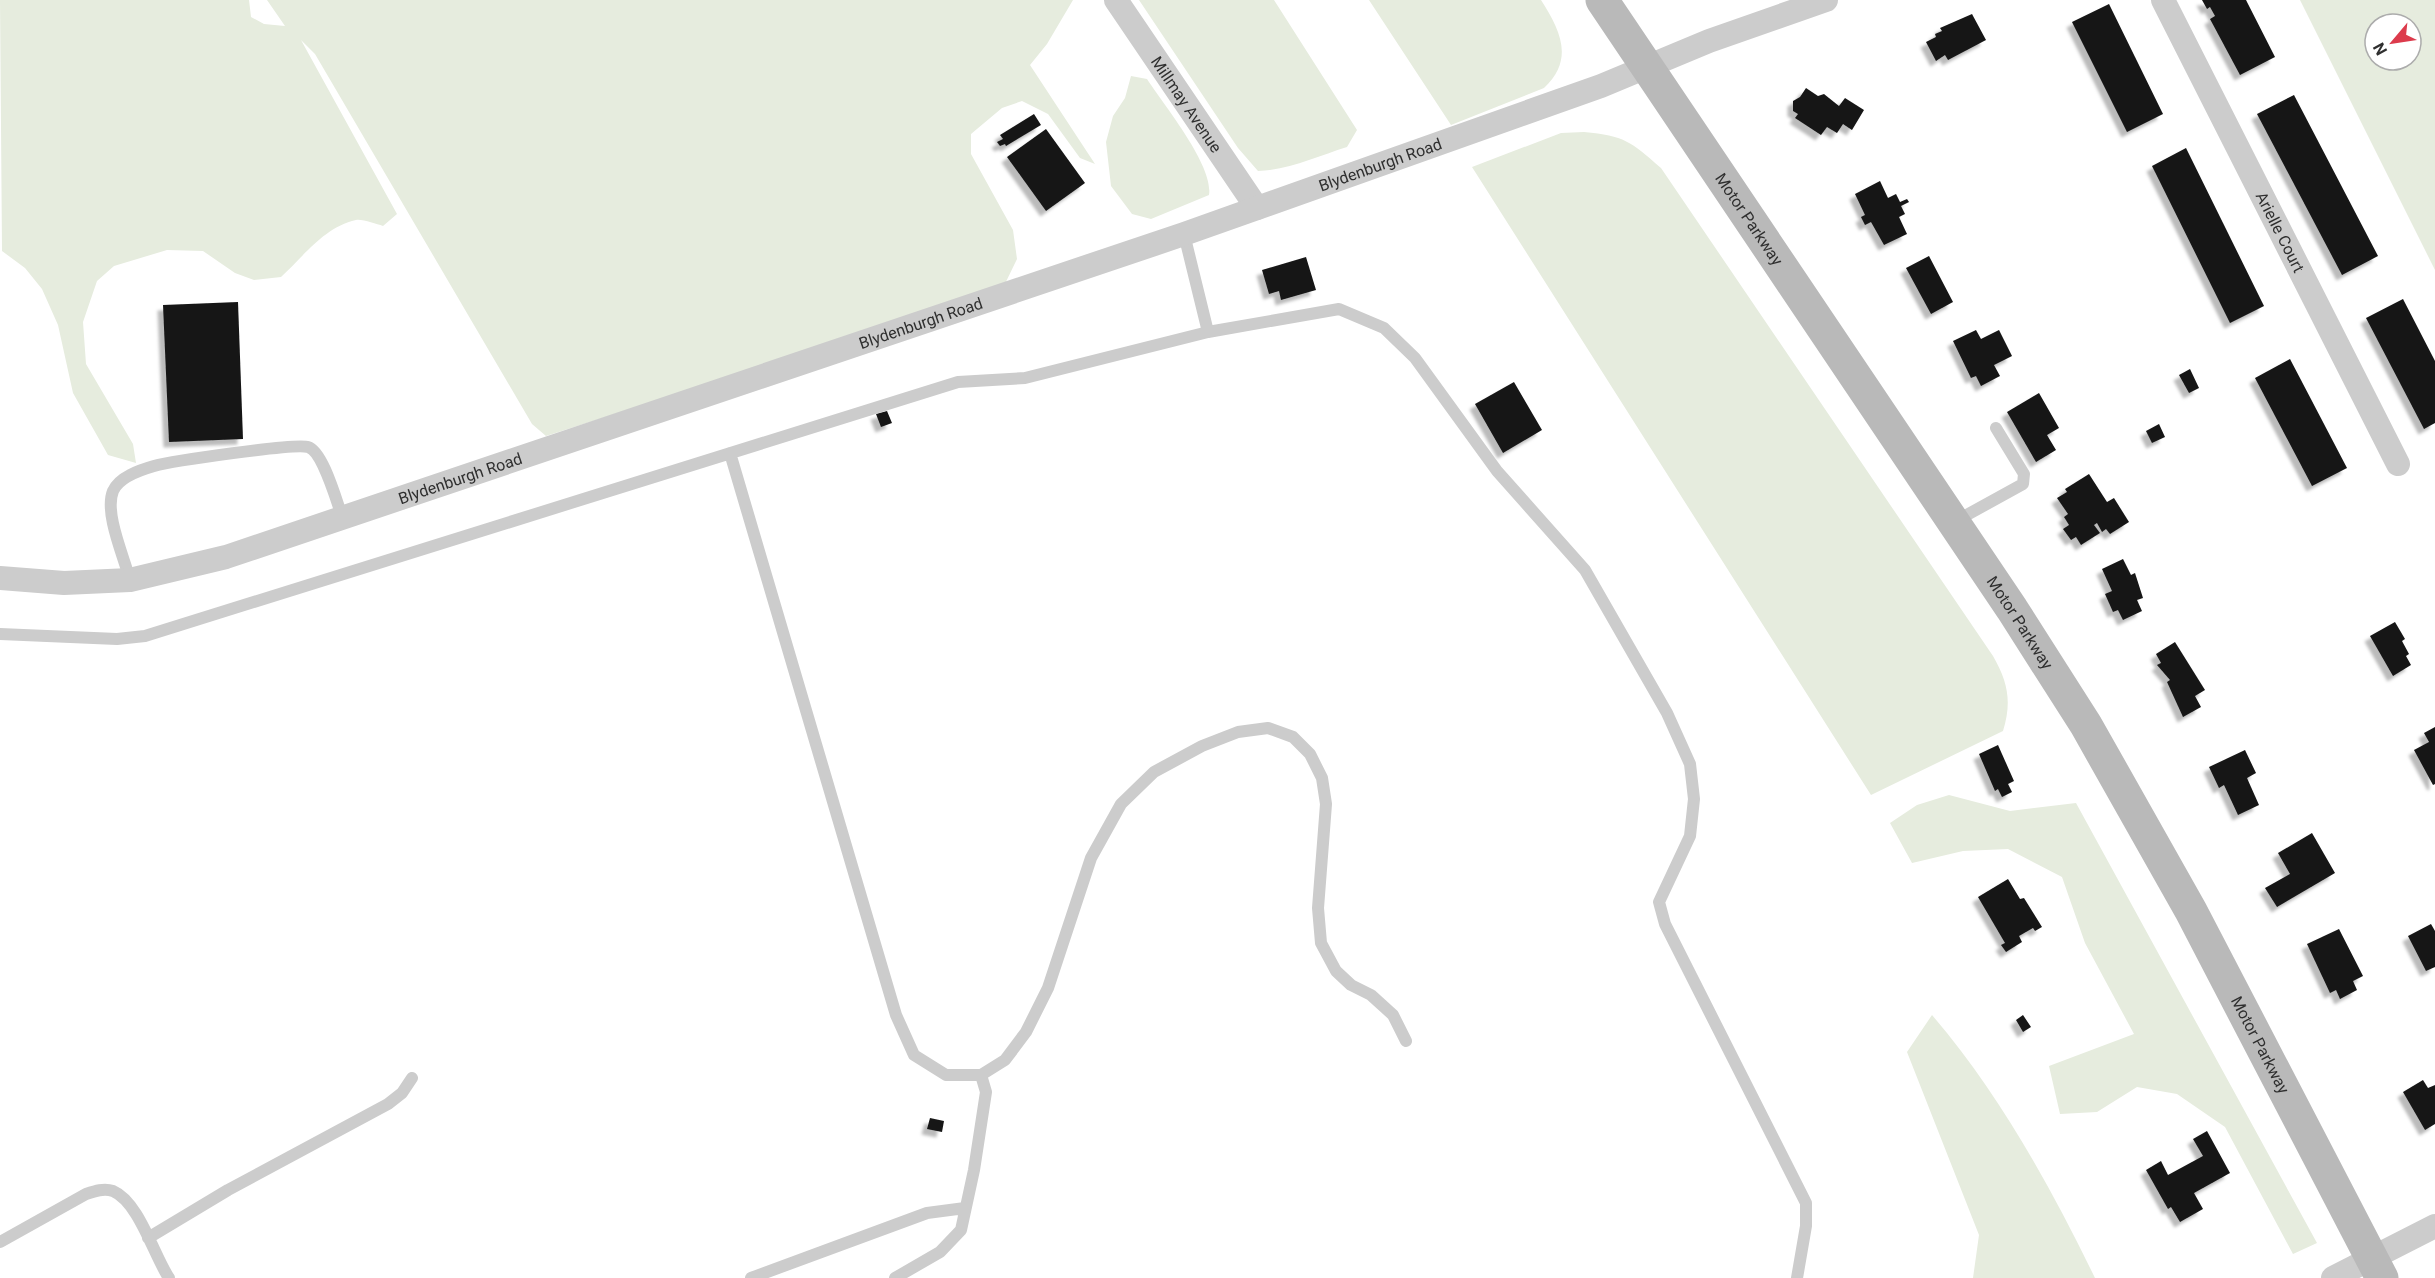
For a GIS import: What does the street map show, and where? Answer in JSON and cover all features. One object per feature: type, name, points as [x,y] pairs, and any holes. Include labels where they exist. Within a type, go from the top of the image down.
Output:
[{"type":"main road","name":"Motor Parkway","points":[[1602,0],[2086,725],[2163,860],[2377,1268]]},
{"type":"street","name":"Millmay Avenue","points":[[1116,0],[1257,208]]},
{"type":"street","name":"Blydenburgh Road","points":[[0,578],[64,583],[130,580],[226,557],[1184,234],[1590,90],[1709,41],[1826,0]]},
{"type":"street","name":"Arielle Court","points":[[2163,0],[2398,464]]},
{"type":"street","points":[[2333,1278],[2377,1268],[2435,1226]]},
{"type":"lane","points":[[1184,234],[1208,332]]},
{"type":"lane","points":[[0,634],[117,639],[145,636],[958,382],[1025,378],[1208,332],[1339,309],[1384,328],[1415,358],[1497,471],[1585,570],[1667,713],[1690,764],[1694,799],[1690,836],[1659,902],[1665,924],[1806,1203],[1806,1226],[1797,1278]]},
{"type":"lane","points":[[1953,523],[2023,484],[2024,474],[1996,428]]},
{"type":"lane","points":[[130,580],[111,512],[112,492],[120,480],[154,466],[260,450],[308,447],[319,455],[343,519]]},
{"type":"lane","points":[[730,453],[896,1015],[914,1055],[946,1075],[981,1075],[1005,1060],[1026,1032],[1047,988],[1091,858],[1121,804],[1154,772],[1202,746],[1238,732],[1268,728],[1293,736],[1310,754],[1322,778],[1326,804],[1318,908],[1321,943],[1336,971],[1351,985],[1371,995],[1393,1015],[1406,1041]]},
{"type":"lane","points":[[895,1278],[940,1252],[961,1230],[974,1170],[986,1092],[981,1075]]},
{"type":"lane","points":[[148,1238],[228,1190],[388,1104],[402,1093],[412,1078]]},
{"type":"lane","points":[[0,1242],[100,1190],[112,1191],[123,1198],[169,1278]]},
{"type":"lane","points":[[751,1278],[927,1212],[965,1208]]},
{"type":"shaded area","points":[[0,0],[249,0],[251,17],[264,24],[285,26],[267,0],[1073,0],[1047,44],[1030,65],[1095,164],[1080,158],[1048,114],[1022,101],[1002,108],[971,134],[971,154],[1013,230],[1017,259],[1002,290],[546,436],[532,424],[315,54],[301,40],[397,214],[383,226],[356,220],[334,229],[281,277],[254,280],[235,273],[203,251],[167,250],[114,266],[97,281],[83,322],[86,364],[133,444],[136,463],[108,455],[73,393],[58,325],[42,289],[25,268],[2,251]]},
{"type":"shaded area","points":[[1139,0],[1274,0],[1357,130],[1347,147],[1292,165],[1258,171],[1238,148]]},
{"type":"shaded area","points":[[1369,0],[1541,0],[1554,22],[1561,44],[1562,55],[1559,66],[1554,77],[1544,88],[1451,125]]},
{"type":"shaded area","points":[[2300,0],[2435,0],[2435,270]]},
{"type":"shaded area","points":[[1131,76],[1147,79],[1196,152],[1208,183],[1209,195],[1151,219],[1132,214],[1111,186],[1106,142],[1113,116],[1125,98]]},
{"type":"shaded area","points":[[1584,132],[1626,141],[1661,168],[1993,656],[2007,692],[2006,721],[2003,731],[1871,795],[1472,167],[1561,133]]},
{"type":"shaded area","points":[[1949,795],[2010,811],[2076,803],[2317,1243],[2293,1254],[2225,1127],[2177,1094],[2137,1087],[2097,1112],[2060,1114],[2049,1066],[2134,1034],[2085,943],[2062,877],[2008,849],[1963,851],[1912,863],[1890,823],[1917,805]]},
{"type":"shaded area","points":[[1932,1015],[1979,1076],[2022,1141],[2095,1278],[1973,1278],[1979,1235],[1907,1052]]},
{"type":"building","points":[[2202,0],[2246,0],[2275,57],[2240,75],[2210,19],[2215,16]]},
{"type":"building","points":[[2109,4],[2163,114],[2127,132],[2072,22]]},
{"type":"building","points":[[1972,14],[1986,40],[1948,60],[1945,55],[1936,61],[1926,42],[1942,31],[1940,28]]},
{"type":"building","points":[[1806,88],[1818,96],[1824,94],[1839,106],[1845,98],[1864,110],[1852,130],[1843,124],[1837,133],[1827,127],[1821,135],[1795,118],[1798,114],[1793,111],[1793,101],[1800,97]]},
{"type":"building","points":[[2294,95],[2378,256],[2342,275],[2257,114]]},
{"type":"building","points":[[1034,114],[1041,125],[1006,146],[1005,144],[1000,146],[997,142],[1003,139],[1000,135]]},
{"type":"building","points":[[1046,129],[1085,183],[1046,211],[1007,157]]},
{"type":"building","points":[[2186,148],[2264,306],[2230,323],[2152,166]]},
{"type":"building","points":[[1880,181],[1888,198],[1896,194],[1900,202],[1907,199],[1909,202],[1901,206],[1905,214],[1899,217],[1907,234],[1884,245],[1871,222],[1865,225],[1861,217],[1865,215],[1855,194]]},
{"type":"building","points":[[1929,256],[1953,302],[1931,314],[1906,268]]},
{"type":"building","points":[[1306,257],[1316,290],[1281,300],[1279,291],[1269,294],[1262,270]]},
{"type":"building","points":[[2403,299],[2435,361],[2435,423],[2424,429],[2366,318]]},
{"type":"building","points":[[238,302],[243,439],[169,442],[163,305]]},
{"type":"building","points":[[1976,330],[1981,339],[1999,330],[2012,356],[1994,365],[2000,376],[1981,386],[1976,376],[1971,378],[1953,341]]},
{"type":"building","points":[[2290,359],[2347,468],[2312,486],[2255,378]]},
{"type":"building","points":[[2190,369],[2199,388],[2189,393],[2179,375]]},
{"type":"building","points":[[1514,382],[1542,430],[1503,453],[1475,404]]},
{"type":"building","points":[[2039,393],[2059,428],[2047,435],[2056,450],[2036,462],[2007,412]]},
{"type":"building","points":[[887,411],[892,423],[881,427],[876,414]]},
{"type":"building","points":[[2159,424],[2165,437],[2152,443],[2146,431]]},
{"type":"building","points":[[2089,474],[2107,502],[2114,498],[2129,522],[2110,534],[2106,529],[2102,532],[2097,523],[2094,525],[2100,533],[2081,545],[2076,537],[2071,540],[2063,529],[2069,525],[2064,517],[2068,514],[2057,498],[2067,492],[2065,489]]},
{"type":"building","points":[[2123,559],[2131,575],[2135,573],[2143,598],[2137,600],[2142,611],[2123,620],[2118,610],[2113,612],[2105,594],[2112,591],[2102,569]]},
{"type":"building","points":[[2395,622],[2405,639],[2402,641],[2409,654],[2406,656],[2411,665],[2393,676],[2370,636]]},
{"type":"building","points":[[2175,642],[2205,690],[2195,696],[2201,707],[2183,717],[2167,682],[2170,680],[2157,665],[2161,663],[2156,654]]},
{"type":"building","points":[[2435,727],[2435,784],[2433,785],[2414,750],[2429,742],[2424,733]]},
{"type":"building","points":[[1998,745],[2014,781],[2008,784],[2012,792],[2002,797],[1998,789],[1995,791],[1979,754]]},
{"type":"building","points":[[2245,750],[2256,773],[2247,778],[2259,805],[2238,815],[2224,785],[2219,788],[2209,767]]},
{"type":"building","points":[[2312,833],[2335,873],[2277,907],[2265,888],[2290,874],[2278,853]]},
{"type":"building","points":[[2008,879],[2020,899],[2024,898],[2042,927],[2035,931],[2033,928],[2019,936],[2022,942],[2006,952],[2001,945],[2005,943],[1978,897]]},
{"type":"building","points":[[2431,924],[2435,931],[2435,967],[2426,971],[2408,936]]},
{"type":"building","points":[[2339,929],[2363,976],[2353,981],[2357,990],[2340,999],[2336,990],[2330,993],[2307,944]]},
{"type":"building","points":[[2023,1015],[2031,1027],[2023,1032],[2016,1020]]},
{"type":"building","points":[[2423,1080],[2428,1088],[2435,1085],[2435,1124],[2425,1130],[2403,1092]]},
{"type":"building","points":[[930,1118],[944,1121],[942,1132],[927,1129]]},
{"type":"building","points":[[2207,1131],[2230,1173],[2194,1193],[2203,1209],[2180,1222],[2171,1207],[2168,1209],[2146,1170],[2161,1161],[2168,1175],[2203,1156],[2193,1139]]}]
